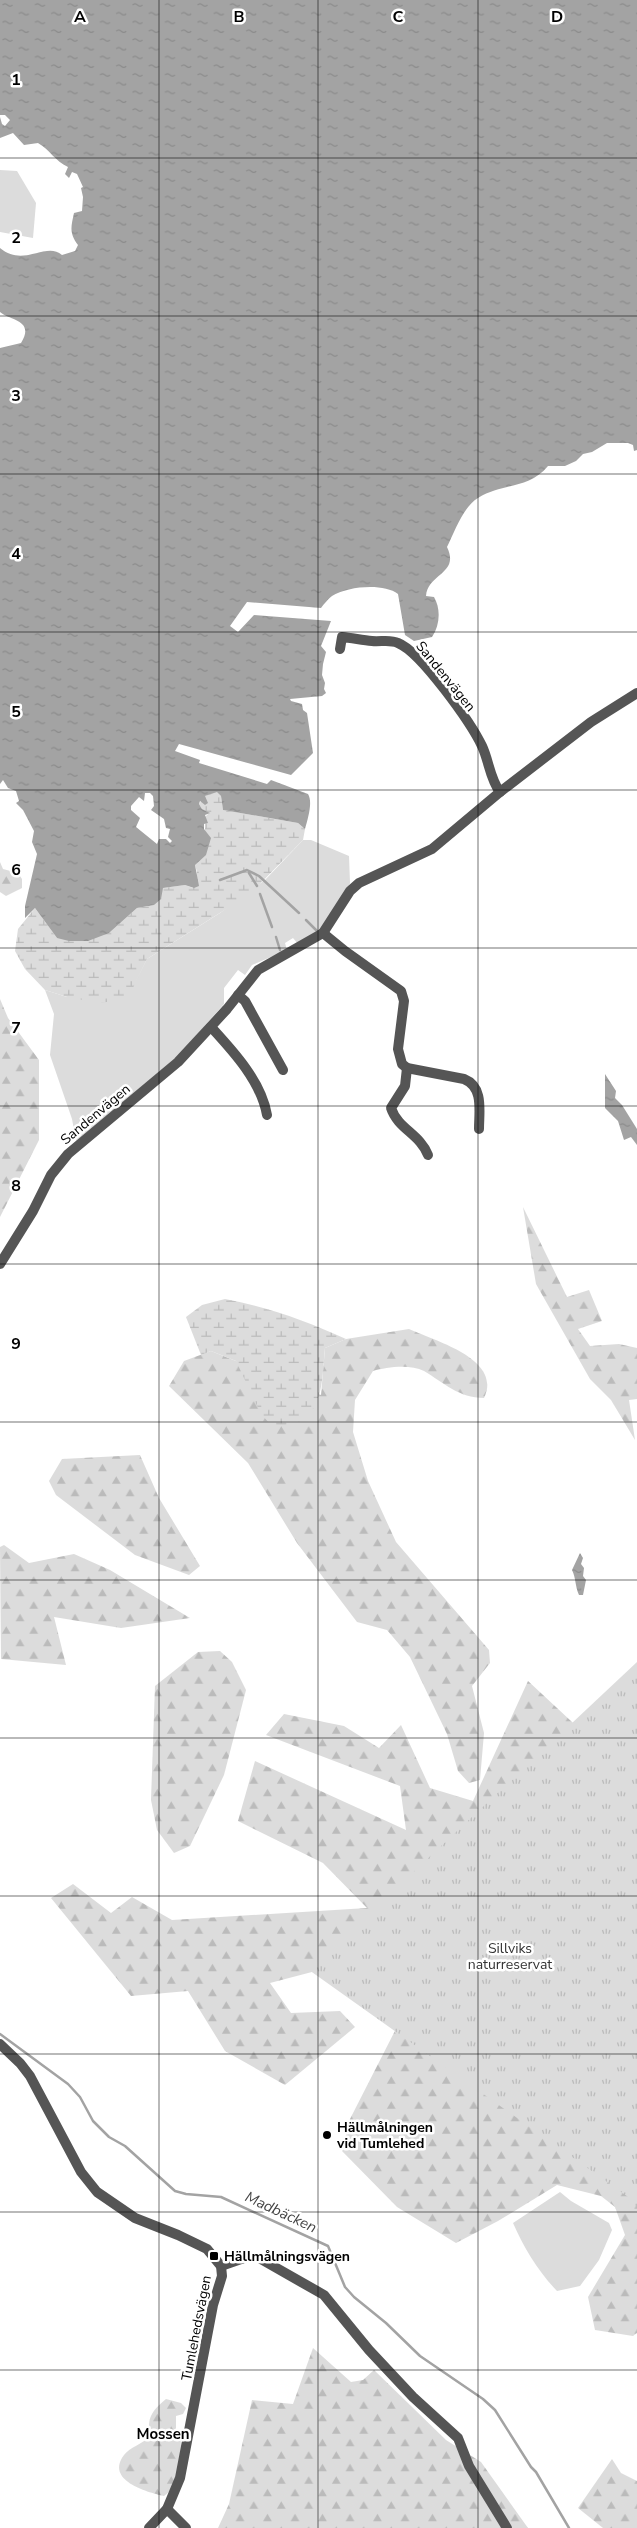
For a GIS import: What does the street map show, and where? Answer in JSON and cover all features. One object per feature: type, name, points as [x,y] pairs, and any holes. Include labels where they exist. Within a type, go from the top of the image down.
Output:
[{"type":"street","name":"Sandenvägen","points":[[340,649],[342,637],[391,641],[399,643],[412,652],[453,700],[471,728],[482,746],[496,786],[500,792]]},
{"type":"street","name":"Sandenvägen","points":[[0,1264],[51,1175],[68,1154],[178,1062],[211,1027],[258,970],[323,933],[346,896],[358,883],[432,849],[500,792],[591,722],[637,693]]},
{"type":"street","points":[[323,933],[345,952],[401,991],[404,1001],[398,1055],[407,1068],[405,1086],[391,1108],[406,1128],[423,1143],[428,1155]]},
{"type":"street","points":[[238,995],[245,1001],[283,1070]]},
{"type":"street","points":[[211,1027],[259,1089],[267,1115]]},
{"type":"street","points":[[407,1068],[464,1079],[472,1083],[480,1100],[479,1128]]},
{"type":"street","name":"Tumlehedsvägen","points":[[0,2044],[20,2063],[30,2076],[81,2172],[97,2192],[135,2218],[178,2234],[207,2249],[221,2266],[222,2276],[212,2312],[188,2445],[180,2478],[167,2509],[149,2528]]},
{"type":"street","points":[[221,2266],[244,2258],[259,2258],[324,2295],[369,2350],[413,2397],[458,2438],[469,2466],[507,2528]]},
{"type":"street","points":[[167,2509],[186,2528]]},
{"type":"green space","points":[[0,170],[17,171],[36,203],[33,238],[0,232]]},
{"type":"green space","points":[[217,791],[221,796],[223,810],[298,823],[305,829],[303,840],[250,894],[147,959],[130,994],[113,1001],[100,1003],[67,997],[45,990],[25,969],[15,951],[18,929],[35,908],[57,938],[109,933],[137,908],[154,905],[163,888],[185,885],[193,888],[197,872],[195,865],[205,834],[205,817],[209,813],[202,809],[199,804],[205,796]]},
{"type":"green space","points":[[303,840],[311,840],[349,856],[350,883],[348,889],[319,931],[298,944],[293,938],[285,943],[287,950],[252,965],[245,975],[238,970],[224,988],[224,1004],[177,1057],[76,1141],[72,1119],[50,1055],[54,1014],[45,990],[67,997],[129,994],[147,959],[220,913],[265,880]]},
{"type":"green space","points":[[0,862],[3,869],[18,873],[22,879],[22,888],[6,896],[0,892]]},
{"type":"green space","points":[[0,999],[8,1018],[39,1060],[39,1140],[0,1217]]},
{"type":"green space","points":[[523,1207],[567,1297],[589,1290],[602,1321],[578,1329],[590,1346],[619,1344],[637,1348],[637,1399],[629,1400],[635,1440],[611,1400],[590,1379],[536,1284]]},
{"type":"green space","points":[[225,1299],[287,1315],[346,1339],[325,1348],[320,1391],[312,1410],[305,1418],[292,1424],[271,1425],[261,1414],[236,1361],[211,1351],[201,1355],[186,1317],[202,1305]]},
{"type":"green space","points":[[409,1329],[463,1353],[484,1372],[487,1384],[484,1398],[475,1397],[459,1393],[424,1371],[412,1367],[385,1368],[373,1371],[355,1400],[353,1432],[368,1481],[396,1542],[489,1650],[490,1663],[472,1686],[484,1733],[480,1780],[469,1783],[458,1771],[447,1734],[410,1657],[387,1630],[357,1622],[297,1543],[248,1463],[169,1386],[184,1361],[211,1351],[321,1395],[325,1348],[346,1339]]},
{"type":"green space","points":[[140,1455],[159,1498],[200,1566],[189,1575],[135,1555],[56,1495],[49,1481],[62,1459]]},
{"type":"green space","points":[[4,1545],[29,1563],[74,1554],[110,1570],[190,1618],[121,1628],[54,1617],[66,1665],[1,1659],[0,1547]]},
{"type":"green space","points":[[220,1651],[232,1662],[246,1690],[224,1775],[190,1846],[174,1853],[157,1830],[151,1800],[155,1686],[198,1652]]},
{"type":"green space","name":"Sillviks naturreservat","points":[[637,1662],[637,2208],[631,2199],[309,1970]]},
{"type":"green space","points":[[528,1681],[600,1748],[637,2037],[637,2333],[633,2336],[595,2330],[588,2297],[625,2235],[615,2207],[601,2196],[557,2185],[498,2221],[456,2243],[397,2207],[342,2151],[350,2119],[426,1970],[350,1962],[270,1983],[291,2013],[340,2011],[355,2027],[285,2085],[225,2051],[188,1991],[131,1996],[51,1898],[73,1884],[111,1913],[132,1897],[172,1920],[367,1908],[323,1863],[238,1821],[255,1761],[406,1830],[400,1786],[266,1735],[284,1714],[344,1726],[379,1748],[401,1725],[430,1788],[473,1801]]},
{"type":"green space","points":[[560,2192],[571,2201],[609,2223],[612,2230],[599,2260],[580,2286],[557,2291],[532,2259],[513,2223]]},
{"type":"green space","points":[[313,2348],[351,2382],[363,2380],[374,2370],[446,2440],[481,2462],[528,2528],[218,2528],[229,2504],[252,2400],[293,2404]]},
{"type":"green space","points":[[166,2399],[181,2403],[186,2408],[183,2414],[176,2416],[176,2430],[181,2437],[177,2477],[175,2484],[164,2496],[138,2488],[130,2483],[120,2471],[120,2464],[126,2452],[150,2437],[149,2424],[151,2415]]},
{"type":"green space","points":[[612,2459],[621,2473],[637,2481],[637,2528],[603,2528],[578,2508]]},
{"type":"water","points":[[0,0],[637,0],[637,450],[634,451],[633,445],[628,443],[607,443],[592,452],[583,454],[576,461],[565,466],[548,466],[532,479],[488,493],[473,502],[460,520],[447,547],[450,556],[447,568],[428,588],[426,596],[434,597],[439,612],[437,627],[432,637],[414,641],[405,635],[398,594],[384,588],[366,587],[347,590],[332,596],[321,608],[247,602],[230,626],[238,632],[254,615],[331,621],[321,646],[326,652],[322,675],[326,693],[322,696],[290,699],[302,704],[303,710],[307,713],[313,753],[291,775],[179,744],[175,751],[200,760],[199,763],[267,784],[271,780],[308,794],[310,806],[305,829],[298,823],[223,810],[221,796],[217,792],[205,796],[208,803],[205,805],[200,801],[199,804],[202,809],[210,813],[205,815],[208,823],[204,824],[204,829],[211,838],[206,855],[195,865],[199,886],[194,888],[185,885],[163,888],[161,899],[154,905],[137,908],[109,933],[88,941],[69,941],[57,938],[35,908],[25,918],[25,906],[37,854],[32,842],[34,831],[23,810],[16,803],[19,801],[16,791],[8,788],[3,780],[0,784],[0,348],[21,343],[25,330],[20,322],[0,312],[0,248],[18,256],[49,251],[62,255],[75,251],[78,245],[73,237],[72,226],[74,213],[82,211],[83,197],[81,188],[83,187],[77,174],[72,172],[69,178],[65,174],[68,167],[38,143],[24,145],[13,133],[0,138],[0,117],[2,124],[5,126],[10,120],[5,115],[0,115]],"holes":[[[145,793],[150,793],[153,796],[154,806],[151,810],[164,819],[166,828],[170,829],[168,837],[172,841],[170,843],[166,839],[159,839],[157,844],[136,827],[140,818],[131,810],[131,806],[139,797],[144,801]]]},
{"type":"water","points":[[605,1074],[616,1091],[615,1098],[622,1105],[637,1129],[637,1145],[631,1137],[624,1140],[618,1121],[605,1108]]},
{"type":"water","points":[[580,1553],[583,1558],[581,1564],[584,1568],[583,1576],[586,1580],[583,1595],[579,1595],[572,1570]]},
{"type":"waterway","points":[[220,880],[247,870],[259,876],[299,913]]},
{"type":"waterway","points":[[249,873],[257,886]]},
{"type":"waterway","points":[[260,894],[272,927]]},
{"type":"waterway","points":[[306,920],[317,931]]},
{"type":"waterway","points":[[276,937],[280,950]]},
{"type":"waterway","name":"Madbäcken","points":[[0,2034],[68,2084],[80,2097],[93,2121],[109,2137],[125,2146],[175,2191],[186,2194],[221,2197],[328,2246],[345,2287],[354,2297],[386,2323],[420,2356],[483,2399],[495,2410],[536,2472],[569,2528]]},
{"type":"place","name":"Hällmålningen vid Tumlehed","points":[[327,2135]]},
{"type":"place","name":"Hällmålningsvägen","points":[[214,2256]]},
{"type":"district","name":"Mossen","points":[[163,2434]]}]
